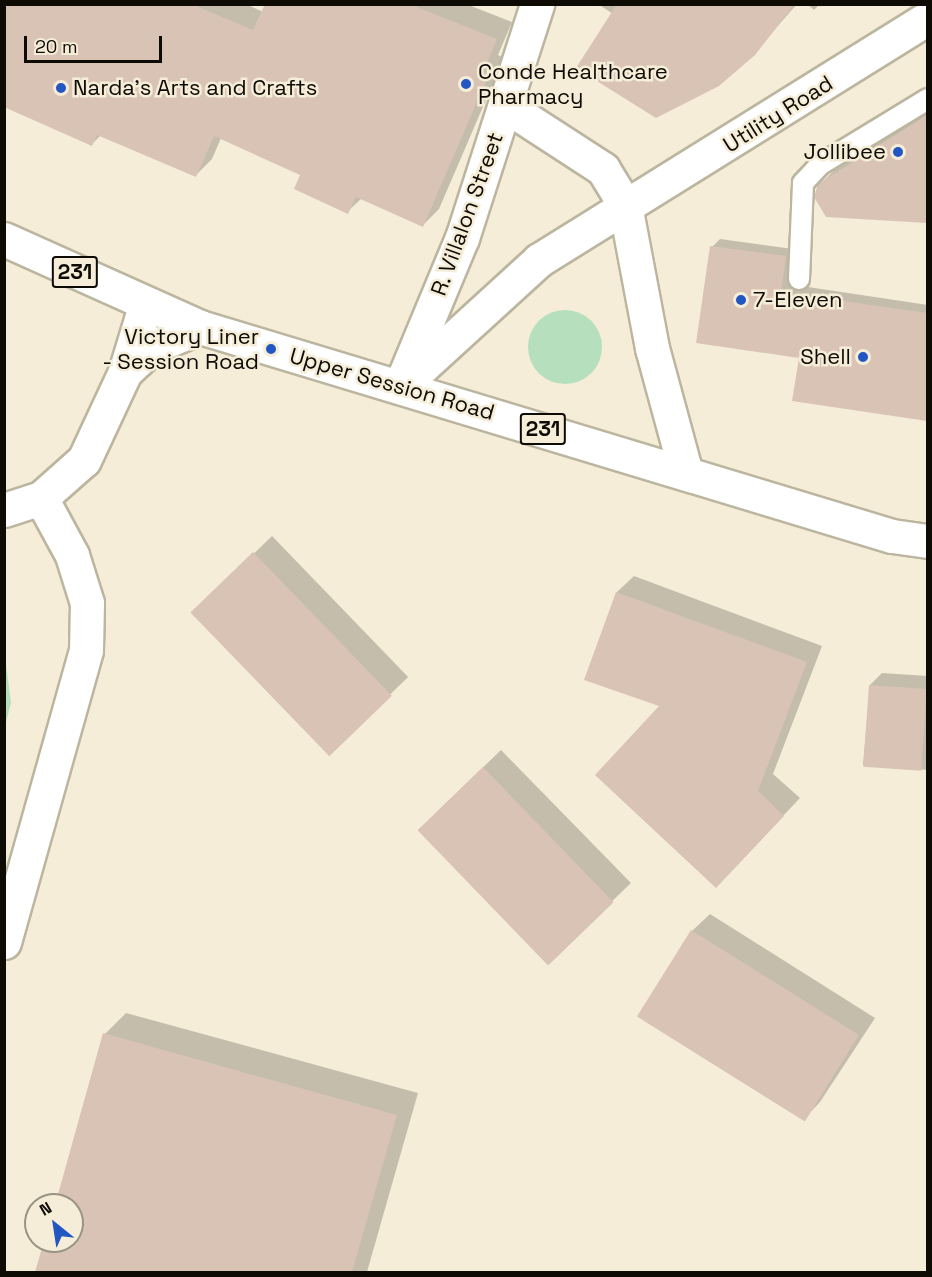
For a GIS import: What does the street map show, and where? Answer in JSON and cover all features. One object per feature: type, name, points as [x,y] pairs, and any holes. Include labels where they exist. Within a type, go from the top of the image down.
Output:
[{"type":"street","name":"R. Villalon Street","points":[[400,387],[462,238],[537,4]]},
{"type":"street","name":"Utility Road","points":[[400,387],[539,260],[625,205],[728,146],[927,18]]},
{"type":"street","points":[[506,106],[603,169],[625,205],[652,348],[686,473]]},
{"type":"street","name":"Upper Session Road","points":[[4,239],[145,306],[200,327],[892,536],[927,541]]},
{"type":"street","points":[[4,510],[41,498],[84,460],[125,372],[145,306]]},
{"type":"street","points":[[125,372],[152,347],[200,327]]},
{"type":"street","points":[[4,942],[86,650],[87,603],[72,555],[41,498]]},
{"type":"lane","points":[[799,279],[803,183],[821,164],[927,99]]},
{"type":"green space","points":[[558,310],[572,310],[586,316],[596,326],[602,340],[602,354],[596,368],[586,378],[572,384],[558,384],[544,378],[534,368],[528,354],[528,340],[534,326],[544,316]]},
{"type":"green space","points":[[4,649],[11,703],[5,726],[4,726]]},
{"type":"building","points":[[4,4],[191,4],[253,30],[265,4],[409,4],[497,39],[483,72],[489,74],[423,227],[356,197],[348,214],[294,189],[300,175],[214,136],[196,177],[97,135],[92,146],[4,107]]},
{"type":"building","points":[[617,4],[795,4],[755,55],[719,86],[656,118],[576,68]]},
{"type":"building","name":"Jollibee","points":[[927,115],[927,223],[826,217],[814,197],[818,184]]},
{"type":"building","points":[[710,246],[786,256],[781,292],[927,313],[927,421],[792,401],[799,358],[696,343]]},
{"type":"building","points":[[253,552],[392,696],[329,756],[190,612]]},
{"type":"building","points":[[616,592],[807,662],[758,791],[784,816],[716,888],[595,775],[659,706],[584,680]]},
{"type":"building","points":[[869,685],[927,689],[921,771],[863,767]]},
{"type":"building","points":[[483,767],[614,902],[548,965],[418,830]]},
{"type":"building","points":[[691,930],[859,1035],[805,1121],[637,1017]]},
{"type":"building","points":[[103,1033],[397,1115],[352,1272],[35,1272],[41,1253],[84,1253],[84,1193],[58,1193]]},
{"type":"place","name":"Conde Healthcare Pharmacy","points":[[466,84]]},
{"type":"place","name":"Narda's Arts and Crafts","points":[[61,88]]},
{"type":"place","name":"Jollibee","points":[[898,152]]},
{"type":"place","name":"7-Eleven","points":[[741,300]]},
{"type":"place","name":"Victory Liner - Session Road","points":[[271,349]]},
{"type":"place","name":"Shell","points":[[863,357]]}]
